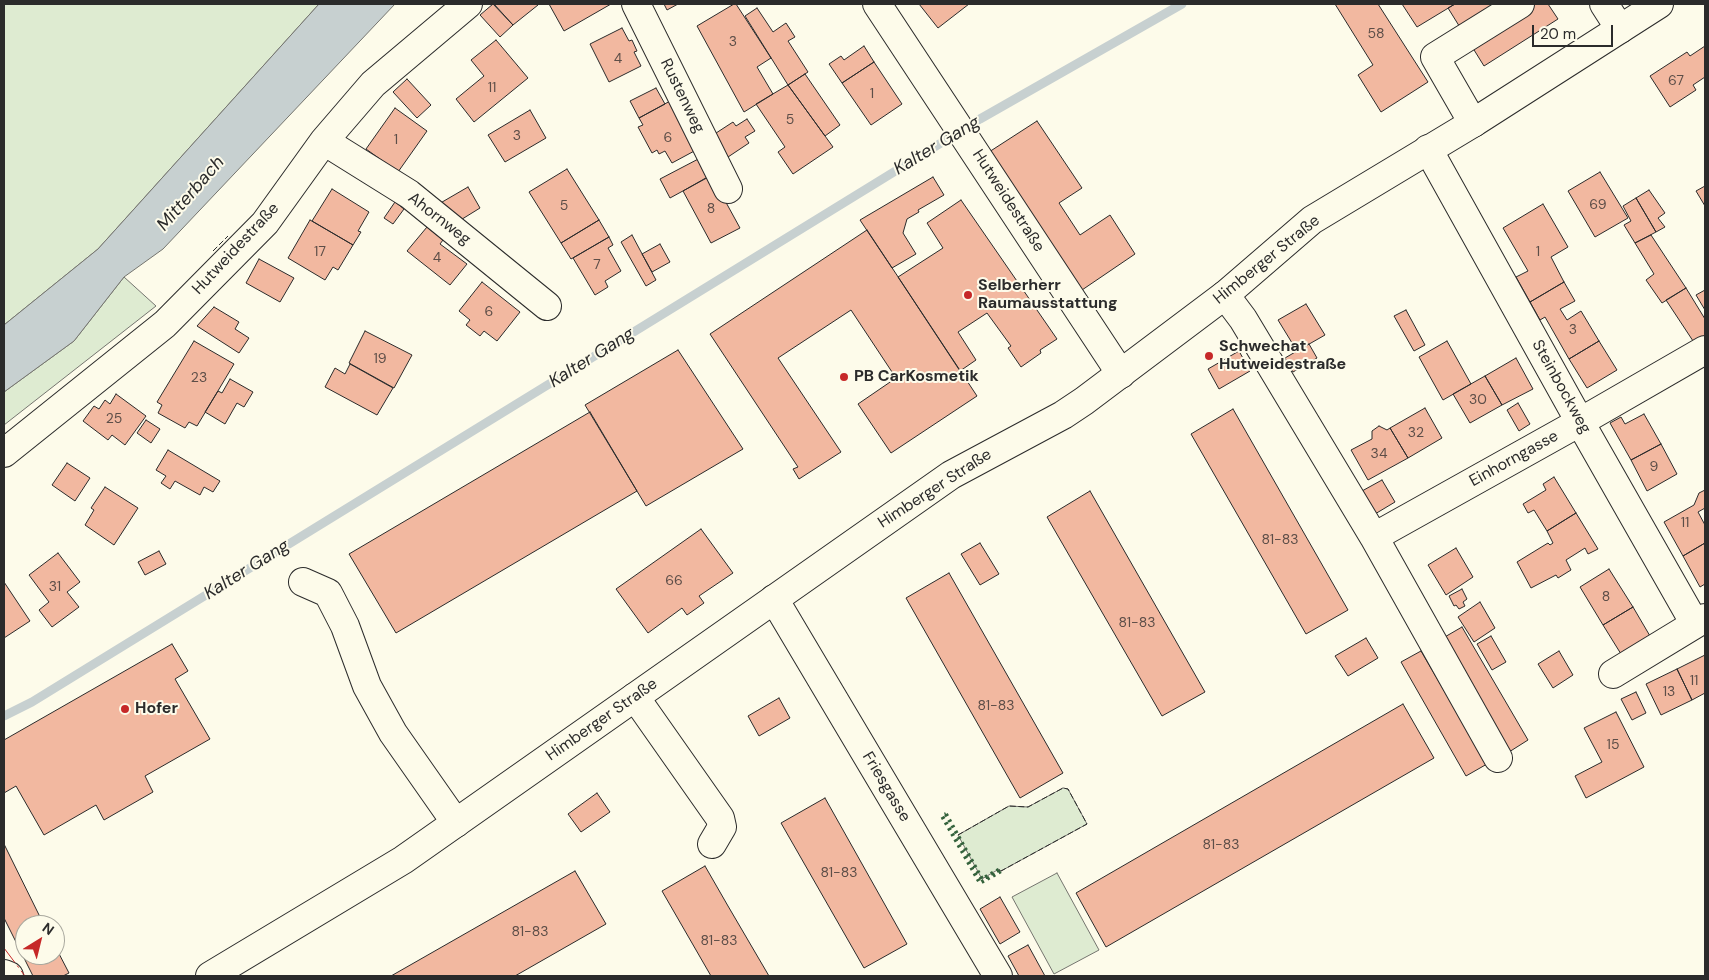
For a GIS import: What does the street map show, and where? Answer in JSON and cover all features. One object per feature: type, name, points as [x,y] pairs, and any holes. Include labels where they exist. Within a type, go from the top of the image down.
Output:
[{"type":"street","name":"Hutweidestraße","points":[[4,453],[165,324],[265,223],[324,140],[373,84],[468,4]]},
{"type":"street","name":"Rustenweg","points":[[636,4],[728,188]]},
{"type":"street","name":"Hutweidestraße","points":[[877,4],[1121,374]]},
{"type":"street","points":[[1473,123],[1435,57],[1520,4]]},
{"type":"street","points":[[1604,4],[1620,29]]},
{"type":"street","name":"Himberger Straße","points":[[210,976],[403,860],[951,475],[1063,415],[1121,374],[1225,295],[1312,220],[1473,123],[1659,4]]},
{"type":"street","name":"Ahornweg","points":[[324,140],[409,194],[548,306]]},
{"type":"street","name":"Steinbockweg","points":[[1428,149],[1580,422],[1700,621]]},
{"type":"street","points":[[1225,295],[1243,319],[1374,537],[1498,758]]},
{"type":"street","name":"Einhorngasse","points":[[1374,537],[1705,350]]},
{"type":"street","points":[[303,582],[328,593],[345,626],[367,686],[393,733],[456,823]]},
{"type":"street","name":"Friesgasse","points":[[774,599],[998,976]]},
{"type":"street","points":[[1613,674],[1700,621]]},
{"type":"street","points":[[635,697],[720,818],[722,827],[712,844]]},
{"type":"street","points":[[4,974],[9,976]]},
{"type":"green space","points":[[4,4],[319,4],[98,249],[4,325]]},
{"type":"green space","points":[[124,277],[156,306],[4,425],[4,392],[74,341]]},
{"type":"green space","points":[[1063,788],[1068,789],[1087,824],[1001,871],[999,869],[982,879],[958,835],[1009,806],[1028,807]]},
{"type":"green space","points":[[1057,873],[1099,950],[1054,974],[1012,897]]},
{"type":"water","name":"Mitterbach","points":[[319,4],[395,4],[163,249],[124,277],[74,341],[4,392],[4,325],[98,249]]},
{"type":"building","points":[[493,4],[513,25],[500,37],[480,15]]},
{"type":"building","points":[[494,4],[537,4],[538,5],[513,25]]},
{"type":"building","points":[[549,4],[611,4],[564,31]]},
{"type":"building","points":[[664,4],[678,4],[667,10]]},
{"type":"building","points":[[736,4],[771,58],[757,67],[773,94],[744,112],[697,26]]},
{"type":"building","points":[[919,4],[969,4],[938,28]]},
{"type":"building","points":[[1335,4],[1378,4],[1428,82],[1381,112],[1358,75],[1373,65]]},
{"type":"building","points":[[1402,4],[1455,4],[1417,27]]},
{"type":"building","points":[[1455,4],[1548,4],[1558,19],[1484,66],[1448,8]]},
{"type":"building","points":[[757,8],[773,32],[786,23],[795,37],[788,41],[808,72],[788,85],[745,16]]},
{"type":"building","points":[[622,28],[629,41],[632,40],[637,51],[634,52],[641,66],[609,82],[590,44]]},
{"type":"building","points":[[496,40],[528,78],[474,122],[456,99],[484,76],[471,60]]},
{"type":"building","points":[[864,46],[874,62],[842,83],[829,64],[841,56],[844,60]]},
{"type":"building","points":[[1705,46],[1705,77],[1693,85],[1696,90],[1670,107],[1650,76],[1687,52],[1690,56]]},
{"type":"building","points":[[874,62],[902,104],[871,125],[842,83]]},
{"type":"building","points":[[805,74],[840,125],[825,136],[788,85]]},
{"type":"building","points":[[407,79],[431,105],[417,118],[393,92]]},
{"type":"building","points":[[788,85],[833,147],[793,174],[778,152],[785,147],[756,104]]},
{"type":"building","points":[[656,88],[665,104],[639,118],[630,101]]},
{"type":"building","points":[[672,100],[698,149],[672,163],[665,151],[659,154],[657,150],[652,153],[638,127],[643,125],[639,118]]},
{"type":"building","points":[[395,108],[427,131],[398,172],[366,149]]},
{"type":"building","points":[[530,110],[546,138],[505,162],[488,135]]},
{"type":"building","points":[[747,119],[755,131],[745,137],[749,143],[728,157],[713,135],[733,122],[736,126]]},
{"type":"building","points":[[1037,121],[1082,188],[1059,203],[1080,235],[1110,215],[1135,254],[1082,290],[989,152]]},
{"type":"building","points":[[704,156],[714,174],[670,198],[660,179]]},
{"type":"building","points":[[567,169],[599,220],[561,243],[529,192]]},
{"type":"building","points":[[1600,172],[1628,218],[1595,237],[1568,191]]},
{"type":"building","points":[[711,175],[740,228],[711,243],[683,191]]},
{"type":"building","points":[[933,177],[944,195],[918,210],[919,212],[907,219],[903,233],[916,254],[892,268],[860,220]]},
{"type":"building","points":[[1705,186],[1705,206],[1696,191]]},
{"type":"building","points":[[468,187],[480,208],[459,221],[437,205]]},
{"type":"building","points":[[332,189],[369,212],[358,231],[361,232],[353,245],[312,221]]},
{"type":"building","points":[[1649,190],[1665,213],[1658,218],[1665,227],[1656,232],[1636,198]]},
{"type":"building","points":[[1636,198],[1656,232],[1635,243],[1624,225],[1631,221],[1623,206]]},
{"type":"building","name":"Selberherr Raumausstattung","points":[[961,200],[1057,339],[1040,350],[1041,353],[1021,367],[1008,348],[1011,346],[987,313],[958,332],[976,360],[960,371],[898,277],[943,248],[927,223]]},
{"type":"building","points":[[395,202],[404,209],[393,224],[384,218]]},
{"type":"building","points":[[1543,204],[1568,247],[1551,257],[1564,282],[1530,302],[1516,277],[1528,271],[1503,228]]},
{"type":"building","points":[[310,220],[353,245],[338,270],[333,267],[325,280],[288,258]]},
{"type":"building","points":[[599,220],[609,237],[571,259],[561,243]]},
{"type":"building","points":[[427,227],[443,240],[440,244],[467,264],[450,285],[407,251]]},
{"type":"building","points":[[867,230],[977,396],[891,453],[858,404],[896,378],[851,310],[778,358],[841,452],[799,479],[793,469],[798,467],[710,334]]},
{"type":"building","points":[[632,235],[656,280],[646,286],[621,242]]},
{"type":"building","points":[[1651,235],[1686,288],[1662,303],[1646,280],[1654,274],[1635,243]]},
{"type":"building","points":[[609,237],[613,245],[608,248],[621,271],[605,281],[608,287],[595,295],[573,258]]},
{"type":"building","points":[[660,244],[670,262],[652,272],[642,254]]},
{"type":"building","points":[[259,259],[294,278],[280,302],[246,283]]},
{"type":"building","points":[[482,282],[520,312],[497,341],[484,331],[480,336],[466,325],[470,320],[459,311]]},
{"type":"building","points":[[1564,282],[1575,301],[1560,309],[1567,320],[1581,311],[1599,341],[1569,359],[1545,317],[1540,320],[1530,302]]},
{"type":"building","points":[[1686,288],[1705,319],[1705,343],[1697,347],[1666,300]]},
{"type":"building","points":[[1705,290],[1705,310],[1696,295]]},
{"type":"building","points":[[1306,304],[1325,335],[1297,351],[1278,320]]},
{"type":"building","points":[[214,307],[239,322],[235,329],[249,338],[239,353],[197,326]]},
{"type":"building","points":[[1406,310],[1425,345],[1414,351],[1394,316]]},
{"type":"building","points":[[365,331],[412,355],[394,388],[349,363]]},
{"type":"building","points":[[194,341],[234,364],[197,426],[189,422],[185,428],[158,413],[162,405],[157,402]]},
{"type":"building","points":[[1447,341],[1471,384],[1443,400],[1419,357]]},
{"type":"building","points":[[1599,341],[1617,370],[1587,388],[1569,359]]},
{"type":"building","points":[[1309,344],[1317,358],[1293,372],[1285,358]]},
{"type":"building","points":[[678,350],[743,449],[646,506],[585,405]]},
{"type":"building","points":[[1239,351],[1250,371],[1219,389],[1208,369]]},
{"type":"building","points":[[1516,358],[1533,389],[1502,405],[1485,376]]},
{"type":"building","points":[[350,364],[393,388],[377,415],[325,387],[335,368],[345,374]]},
{"type":"building","points":[[1485,376],[1502,405],[1470,423],[1453,394]]},
{"type":"building","points":[[230,379],[253,392],[244,407],[237,403],[225,424],[205,412],[218,391],[222,393]]},
{"type":"building","points":[[116,394],[146,416],[125,445],[112,435],[108,440],[83,421],[94,406],[99,409],[105,400],[110,404]]},
{"type":"building","points":[[1518,403],[1530,424],[1519,431],[1507,410]]},
{"type":"building","points":[[1425,408],[1442,438],[1408,458],[1390,428]]},
{"type":"building","points":[[1233,409],[1348,610],[1306,634],[1191,434]]},
{"type":"building","points":[[590,412],[637,491],[396,633],[349,554]]},
{"type":"building","points":[[1644,414],[1661,444],[1631,460],[1610,423],[1621,417],[1625,424]]},
{"type":"building","points":[[146,420],[160,429],[151,443],[137,433]]},
{"type":"building","points":[[1379,426],[1387,430],[1390,428],[1408,458],[1368,480],[1351,450],[1372,439],[1372,431]]},
{"type":"building","points":[[1661,444],[1677,474],[1647,491],[1631,460]]},
{"type":"building","points":[[168,450],[220,481],[213,492],[204,487],[200,495],[175,481],[170,489],[161,483],[166,476],[156,470]]},
{"type":"building","points":[[67,463],[90,478],[75,501],[52,485]]},
{"type":"building","points":[[1554,477],[1576,513],[1547,531],[1534,510],[1528,513],[1523,504],[1546,490],[1543,484]]},
{"type":"building","points":[[1382,480],[1395,502],[1375,514],[1362,491]]},
{"type":"building","points":[[105,487],[138,508],[114,545],[85,525],[94,510],[91,508]]},
{"type":"building","points":[[1705,490],[1705,508],[1698,512],[1705,525],[1705,543],[1683,556],[1664,522],[1694,505],[1699,493]]},
{"type":"building","points":[[1090,491],[1205,692],[1162,716],[1047,517]]},
{"type":"building","points":[[1576,513],[1598,549],[1588,554],[1585,548],[1566,560],[1571,570],[1558,578],[1556,575],[1531,588],[1517,562],[1548,543],[1550,545],[1553,543],[1547,531]]},
{"type":"building","points":[[701,529],[733,573],[699,596],[704,603],[687,615],[682,608],[648,633],[616,589]]},
{"type":"building","points":[[980,543],[999,574],[980,585],[961,554]]},
{"type":"building","points":[[1705,543],[1705,584],[1700,587],[1683,556]]},
{"type":"building","points":[[1456,548],[1473,577],[1446,595],[1428,565]]},
{"type":"building","points":[[159,551],[166,564],[145,575],[138,562]]},
{"type":"building","points":[[58,553],[80,582],[67,592],[79,607],[52,627],[39,610],[49,602],[29,575]]},
{"type":"building","points":[[1609,569],[1633,607],[1603,625],[1580,587]]},
{"type":"building","points":[[949,573],[1063,773],[1020,798],[906,598]]},
{"type":"building","points":[[4,582],[30,621],[4,638]]},
{"type":"building","points":[[1462,589],[1467,599],[1463,602],[1465,606],[1459,609],[1456,605],[1454,606],[1449,596]]},
{"type":"building","points":[[1480,602],[1495,628],[1474,642],[1458,617]]},
{"type":"building","points":[[1633,607],[1650,636],[1621,654],[1603,625]]},
{"type":"building","points":[[1462,627],[1528,740],[1509,752],[1443,638]]},
{"type":"building","points":[[1491,636],[1506,662],[1492,670],[1477,644]]},
{"type":"building","points":[[1366,638],[1378,658],[1348,676],[1335,656]]},
{"type":"building","name":"Hofer","points":[[172,644],[188,671],[175,679],[210,739],[145,776],[153,792],[104,820],[96,805],[44,835],[16,786],[4,793],[4,740]]},
{"type":"building","points":[[1421,651],[1487,764],[1466,776],[1401,662]]},
{"type":"building","points":[[1559,651],[1573,675],[1553,688],[1538,664]]},
{"type":"building","points":[[1705,655],[1705,693],[1692,700],[1677,669]]},
{"type":"building","points":[[1677,669],[1692,700],[1661,715],[1646,684]]},
{"type":"building","points":[[1636,692],[1646,713],[1632,720],[1621,699]]},
{"type":"building","points":[[779,698],[790,718],[759,736],[748,716]]},
{"type":"building","points":[[1403,704],[1434,758],[1106,947],[1076,893]]},
{"type":"building","points":[[1616,712],[1644,767],[1586,798],[1575,776],[1602,762],[1584,728]]},
{"type":"building","points":[[597,793],[610,812],[581,832],[568,814]]},
{"type":"building","points":[[825,798],[907,944],[864,968],[781,823]]},
{"type":"building","points":[[4,844],[39,915],[15,915],[15,940],[4,918]]},
{"type":"building","points":[[705,866],[769,976],[711,976],[662,891]]},
{"type":"building","points":[[575,871],[606,924],[515,976],[391,976]]},
{"type":"building","points":[[1000,897],[1020,932],[1000,944],[980,909]]},
{"type":"building","points":[[1028,945],[1045,976],[1019,976],[1008,956]]},
{"type":"building","points":[[28,965],[65,965],[69,973],[63,976],[33,976]]},
{"type":"waterway","name":"Kalter Gang","points":[[4,716],[32,702],[980,119],[1182,4]]},
{"type":"hedge","points":[[946,814],[982,879],[1000,869],[1001,871],[980,883],[942,816],[946,814]]},
{"type":"fence","points":[[213,251],[228,236]]},
{"type":"fence","points":[[958,835],[1009,806],[1028,807],[1063,788],[1068,789],[1087,824],[1001,871]]},
{"type":"power","points":[[4,948],[25,976]]},
{"type":"place","name":"Selberherr Raumausstattung","points":[[968,295]]},
{"type":"place","name":"Schwechat Hutweidestraße","points":[[1209,356]]},
{"type":"place","name":"PB CarKosmetik","points":[[844,377]]},
{"type":"place","name":"Hofer","points":[[125,709]]}]
